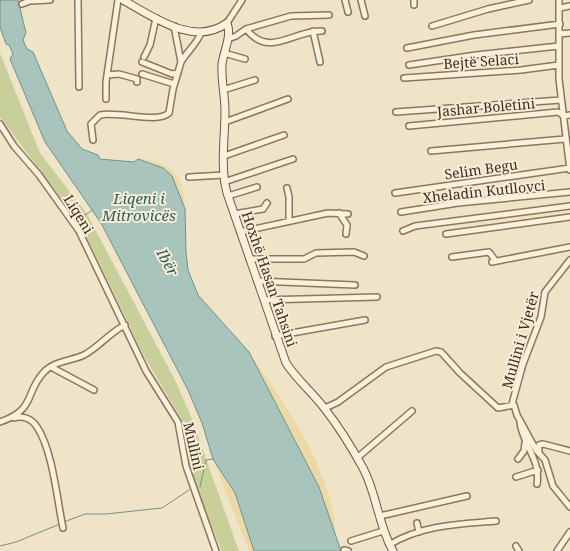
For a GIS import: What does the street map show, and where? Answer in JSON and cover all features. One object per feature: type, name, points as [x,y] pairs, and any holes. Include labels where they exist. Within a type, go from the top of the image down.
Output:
[{"type":"street","points":[[22,4],[50,0]]},
{"type":"street","points":[[78,0],[79,87]]},
{"type":"street","points":[[106,99],[107,75],[118,0]]},
{"type":"street","points":[[123,0],[174,26],[187,31],[201,32],[220,27],[227,22],[242,0]]},
{"type":"street","points":[[345,0],[348,12]]},
{"type":"street","points":[[361,0],[365,16]]},
{"type":"street","points":[[432,26],[469,14],[529,0]]},
{"type":"street","points":[[560,0],[560,100],[564,116],[570,169]]},
{"type":"street","points":[[560,8],[570,6]]},
{"type":"street","points":[[228,38],[236,36],[246,29],[292,16],[329,15]]},
{"type":"street","points":[[156,18],[150,45],[143,60],[172,74],[178,73]]},
{"type":"street","name":"Hoxhë Hasan Tahsini","points":[[227,22],[228,38],[224,53],[223,90],[225,122],[224,179],[228,196],[275,336],[294,375],[325,408],[370,481],[383,531],[390,548]]},
{"type":"street","points":[[407,48],[474,35],[560,24]]},
{"type":"street","points":[[174,26],[181,62]]},
{"type":"street","points":[[246,29],[255,38],[271,44],[322,31]]},
{"type":"street","points":[[93,140],[91,124],[100,115],[126,113],[156,118],[167,115],[181,62],[190,47],[200,38],[201,32]]},
{"type":"street","points":[[313,32],[320,62]]},
{"type":"street","points":[[559,34],[570,33]]},
{"type":"street","points":[[409,65],[476,55],[559,46]]},
{"type":"street","points":[[224,53],[245,59]]},
{"type":"street","name":"Bejtë Selaci","points":[[404,78],[521,70],[559,65]]},
{"type":"street","points":[[107,75],[119,74],[137,79],[137,82]]},
{"type":"street","points":[[142,74],[174,84]]},
{"type":"street","points":[[223,90],[254,80]]},
{"type":"street","points":[[225,122],[288,99]]},
{"type":"street","points":[[396,112],[560,100]]},
{"type":"street","name":"Jashar Boletini","points":[[409,126],[558,112],[564,116],[570,115]]},
{"type":"street","name":"Liqeni","points":[[0,124],[14,146],[39,175],[79,231],[124,325]]},
{"type":"street","points":[[224,156],[284,134]]},
{"type":"street","points":[[431,151],[567,143]]},
{"type":"street","points":[[189,176],[224,179],[293,159]]},
{"type":"street","name":"Selim Begu","points":[[395,193],[570,169]]},
{"type":"street","points":[[228,196],[257,187]]},
{"type":"street","points":[[287,188],[289,221]]},
{"type":"street","name":"Xheladin Kutllovci","points":[[401,212],[458,203],[570,192]]},
{"type":"street","points":[[234,214],[263,208],[267,203]]},
{"type":"street","points":[[403,231],[415,226],[570,206]]},
{"type":"street","points":[[240,232],[328,213],[348,214]]},
{"type":"street","points":[[339,213],[347,226],[346,234]]},
{"type":"street","points":[[446,234],[570,217]]},
{"type":"street","points":[[452,257],[489,252],[494,261],[570,247]]},
{"type":"street","points":[[248,259],[304,259],[316,253],[354,252],[364,256]]},
{"type":"street","name":"Mullini i Vjetër","points":[[570,260],[551,282],[543,296],[539,322],[523,364],[512,404],[545,460],[553,486],[570,507]]},
{"type":"street","points":[[257,281],[355,285]]},
{"type":"street","points":[[264,300],[377,297]]},
{"type":"street","points":[[275,336],[365,320]]},
{"type":"street","points":[[11,418],[23,411],[40,378],[51,366],[83,356],[108,335],[124,325]]},
{"type":"street","name":"Mullini","points":[[124,325],[149,376],[178,422],[186,466],[216,551]]},
{"type":"street","name":"Mullini i Vjetër","points":[[325,408],[338,402],[386,367],[439,351],[498,408],[512,404]]},
{"type":"street","points":[[51,366],[94,390]]},
{"type":"street","points":[[357,458],[412,411]]},
{"type":"street","points":[[0,422],[19,416],[37,425],[50,461],[63,528]]},
{"type":"street","name":"Mullini i Vjetër","points":[[520,420],[525,440],[538,470],[538,484]]},
{"type":"street","points":[[518,460],[524,451],[525,440]]},
{"type":"street","points":[[539,452],[539,445],[543,444],[570,451]]},
{"type":"street","points":[[516,477],[538,470]]},
{"type":"street","points":[[380,516],[466,496]]},
{"type":"street","points":[[390,548],[419,532],[463,524],[496,521]]},
{"type":"street","points":[[418,524],[419,532]]},
{"type":"street","points":[[351,541],[383,531]]},
{"type":"street","points":[[557,551],[570,532]]},
{"type":"green space","points":[[0,53],[40,153],[87,214],[175,380],[190,414],[239,551],[222,551],[192,474],[182,420],[145,358],[81,225],[0,117]]},
{"type":"sand","points":[[142,158],[162,165],[176,174],[180,180],[185,209],[170,176],[158,167],[138,159]]},
{"type":"sand","points":[[249,352],[292,417],[317,463],[333,512],[336,537],[319,487]]},
{"type":"sand","points":[[213,459],[235,493],[254,551],[249,551]]},
{"type":"water","name":"Liqeni i Mitrovicës","points":[[0,0],[18,0],[26,33],[23,40],[27,49],[33,52],[67,131],[82,149],[98,155],[100,159],[134,162],[138,159],[163,168],[172,176],[185,209],[188,270],[198,295],[249,352],[319,487],[341,551],[254,551],[235,493],[213,459],[202,423],[188,390],[101,223],[45,142],[10,59],[13,54],[9,45],[6,44],[0,27]]},
{"type":"waterway","points":[[79,219],[93,210]]},
{"type":"waterway","points":[[200,487],[206,460],[213,459]]},
{"type":"waterway","points":[[64,522],[85,514],[106,514],[162,508],[189,490]]},
{"type":"waterway","points":[[0,546],[16,542],[60,524]]},
{"type":"water label","name":"Ibër","points":[[168,262]]}]
